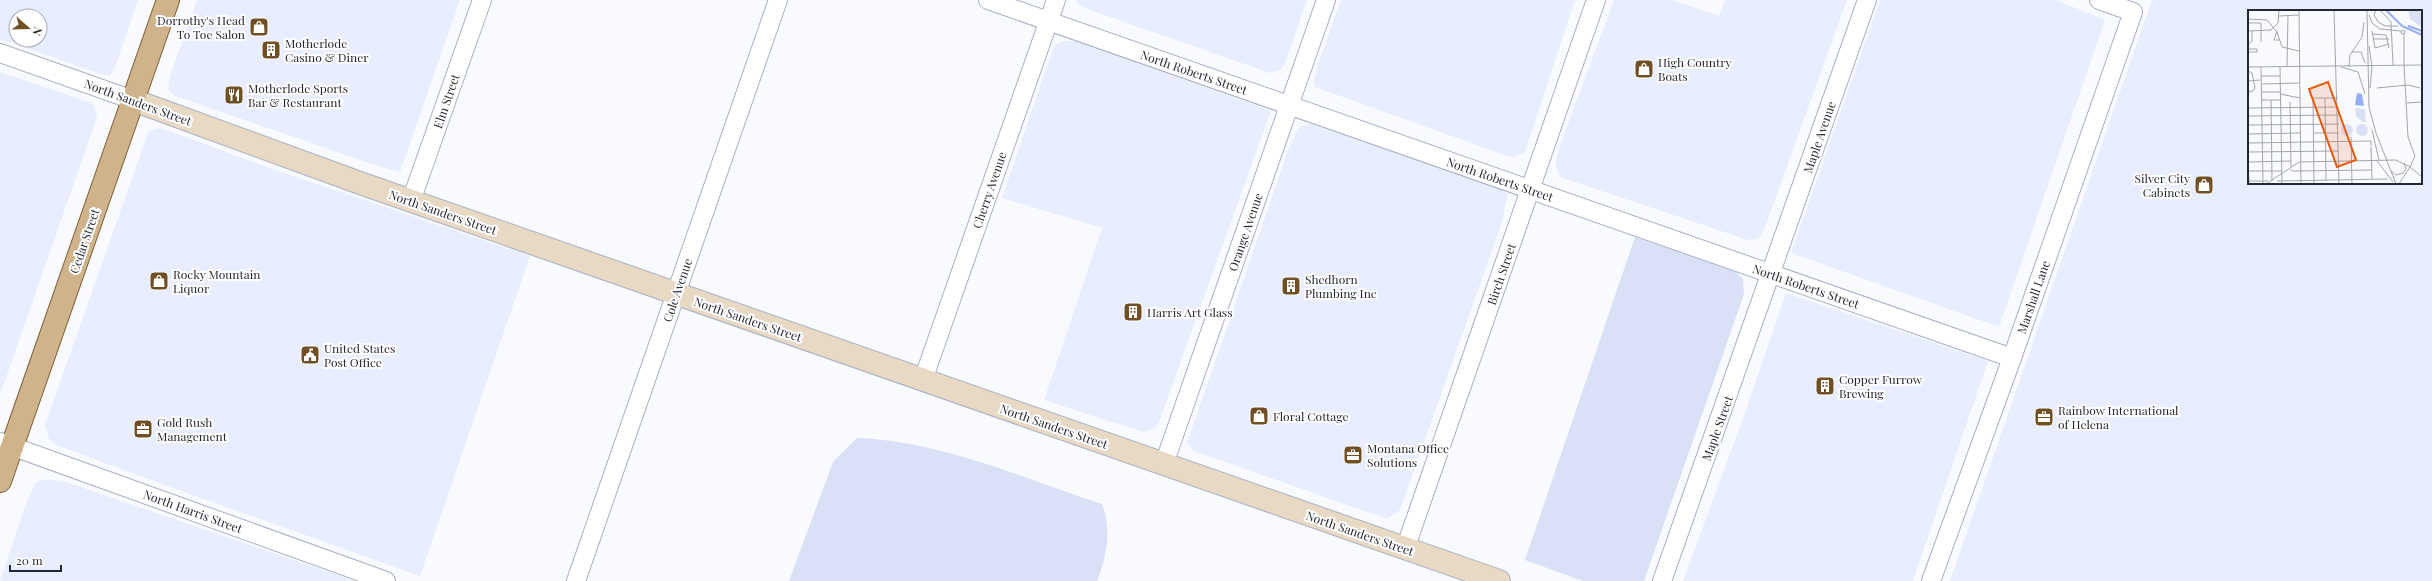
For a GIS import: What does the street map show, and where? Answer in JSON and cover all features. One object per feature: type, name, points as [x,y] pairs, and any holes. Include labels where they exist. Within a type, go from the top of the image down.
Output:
[{"type":"main road","name":"Cedar Street","points":[[0,481],[6,445],[133,100],[168,0]]},
{"type":"street","name":"Elm Street","points":[[411,201],[482,0]]},
{"type":"street","name":"Cole Avenue","points":[[576,581],[778,0]]},
{"type":"street","name":"North Roberts Street","points":[[988,0],[2012,358]]},
{"type":"street","name":"Cherry Avenue","points":[[923,380],[1056,0]]},
{"type":"street","name":"Orange Avenue","points":[[1164,464],[1326,0]]},
{"type":"street","name":"Birch Street","points":[[1405,549],[1596,0]]},
{"type":"street","name":"Maple Avenue","points":[[1771,274],[1867,0]]},
{"type":"street","name":"Marshall Lane","points":[[1931,581],[2012,358],[2133,12],[2099,0]]},
{"type":"street","name":"North Sanders Street","points":[[0,53],[675,294],[1499,581]]},
{"type":"street","name":"Maple Street","points":[[1662,581],[1771,274]]},
{"type":"street","name":"North Harris Street","points":[[6,445],[386,581]]},
{"type":"shaded area","points":[[0,0],[138,0],[114,70],[109,75],[103,75],[26,48],[48,48],[48,8],[8,8],[8,42],[0,39]]},
{"type":"shaded area","points":[[197,0],[460,0],[400,172],[378,166],[175,96],[168,89],[170,76]]},
{"type":"shaded area","points":[[1077,0],[1307,0],[1285,63],[1281,70],[1270,73],[1087,9],[1077,4]]},
{"type":"shaded area","points":[[1341,0],[1575,0],[1525,152],[1513,158],[1315,87],[1314,81],[1318,65]]},
{"type":"shaded area","points":[[1614,0],[1672,0],[1719,16],[1725,0],[1847,0],[1764,230],[1758,239],[1748,240],[1560,177],[1556,167],[1557,154]]},
{"type":"shaded area","points":[[1880,0],[2056,0],[2105,20],[1999,327],[1791,253]]},
{"type":"shaded area","points":[[2152,0],[2432,0],[2432,581],[1950,581]]},
{"type":"shaded area","points":[[1064,41],[1076,41],[1271,111],[1159,422],[1155,428],[1143,432],[1044,400],[1102,228],[1002,198],[1054,46]]},
{"type":"shaded area","points":[[0,72],[91,103],[97,117],[0,395]]},
{"type":"shaded area","points":[[1310,124],[1496,187],[1508,194],[1501,225],[1400,510],[1387,519],[1194,451],[1187,443],[1289,148],[1299,127]]},
{"type":"shaded area","points":[[157,128],[164,129],[267,167],[530,256],[420,576],[56,445],[49,439],[45,425],[147,136],[149,131]]},
{"type":"shaded area","points":[[1635,237],[1736,272],[1743,279],[1744,294],[1644,581],[1583,581],[1525,560]]},
{"type":"shaded area","points":[[1786,293],[1988,361],[1913,581],[1683,581],[1745,413]]},
{"type":"shaded area","points":[[857,438],[920,446],[951,453],[1012,472],[1102,504],[1107,523],[1107,542],[1106,552],[1097,581],[789,581],[833,462]]},
{"type":"shaded area","points":[[47,479],[66,482],[355,581],[0,581],[27,501],[36,482]]},
{"type":"place","name":"Dorrothy's Head To Toe Salon","points":[[259,27]]},
{"type":"place","name":"Motherlode Casino & Diner","points":[[271,50]]},
{"type":"place","name":"High Country Boats","points":[[1644,69]]},
{"type":"place","name":"Motherlode Sports Bar & Restaurant","points":[[234,95]]},
{"type":"place","name":"Silver City Cabinets","points":[[2204,185]]},
{"type":"place","name":"Rocky Mountain Liquor","points":[[159,281]]},
{"type":"place","name":"Shedhorn Plumbing Inc","points":[[1291,286]]},
{"type":"place","name":"Harris Art Glass","points":[[1133,312]]},
{"type":"place","name":"United States Post Office","points":[[310,355]]},
{"type":"place","name":"Copper Furrow Brewing","points":[[1825,386]]},
{"type":"place","name":"Floral Cottage","points":[[1259,416]]},
{"type":"place","name":"Rainbow International of Helena","points":[[2044,417]]},
{"type":"place","name":"Gold Rush Management","points":[[143,429]]},
{"type":"place","name":"Montana Office Solutions","points":[[1353,455]]}]
